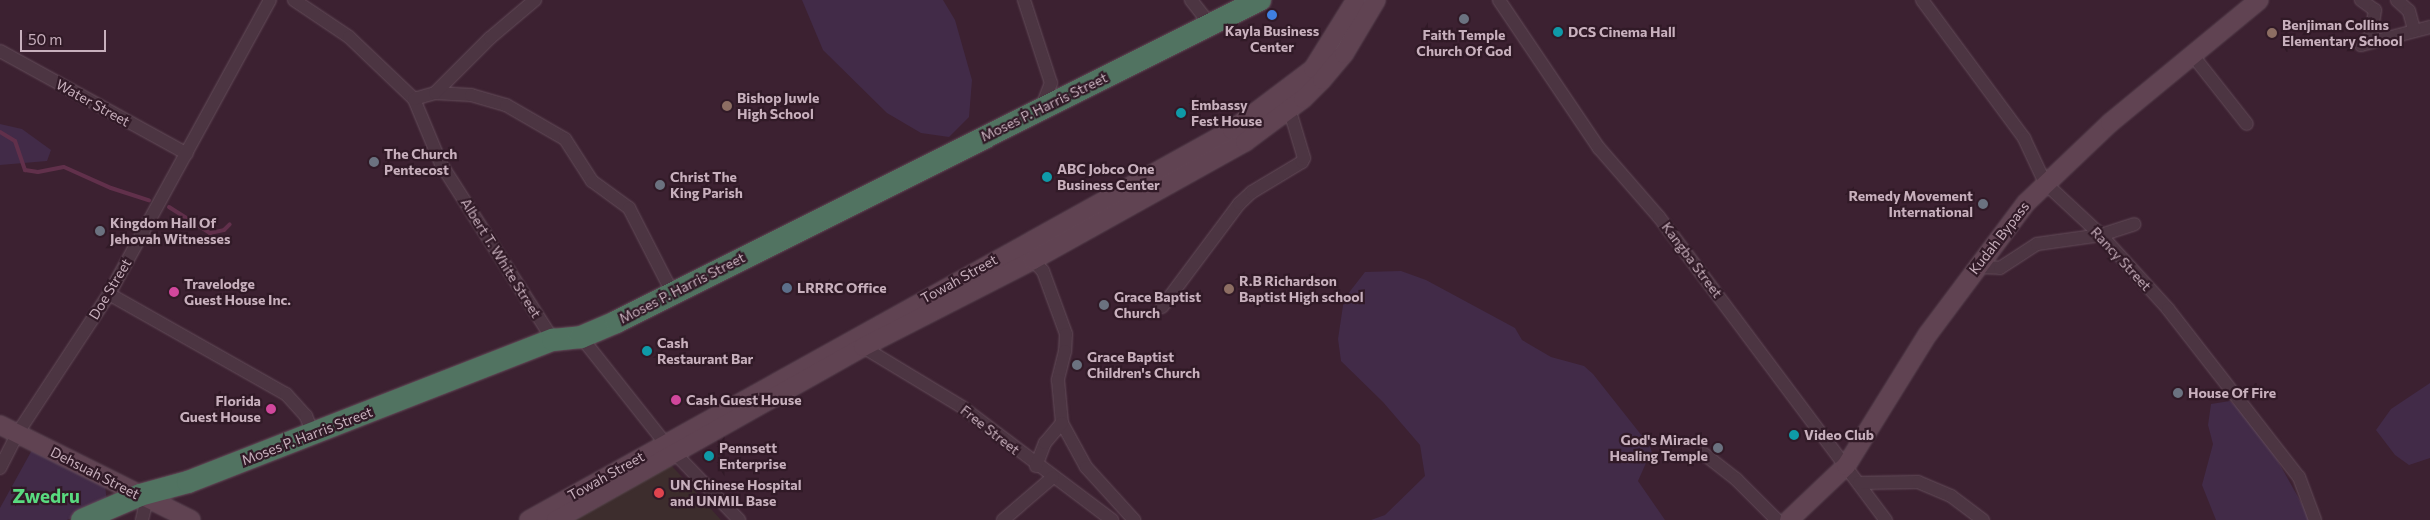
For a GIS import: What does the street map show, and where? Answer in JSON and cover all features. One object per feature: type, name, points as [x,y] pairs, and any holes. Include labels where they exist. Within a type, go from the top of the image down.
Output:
[{"type":"highway","name":"Moses P. Harris Street","points":[[82,520],[188,482],[553,340],[581,337],[673,294],[1042,107],[1212,26],[1260,0]]},
{"type":"street","name":"Doe Street","points":[[0,468],[17,434],[109,294],[270,0]]},
{"type":"street","name":"Albert T. White Street","points":[[294,0],[349,37],[414,98],[441,164],[553,340]]},
{"type":"street","points":[[435,93],[535,0]]},
{"type":"street","points":[[1024,0],[1051,83],[1042,107]]},
{"type":"street","points":[[1191,0],[1212,26]]},
{"type":"street","name":"Towah Street","points":[[556,520],[670,449],[1232,130],[1313,69],[1356,0]]},
{"type":"street","name":"Towah Street","points":[[528,520],[670,449],[863,347],[1034,260],[1231,150],[1275,122],[1303,100],[1344,54],[1376,0]]},
{"type":"street","name":"Kangba Street","points":[[1499,0],[1599,148],[1659,217],[1776,378],[1886,520]]},
{"type":"street","name":"Rancy Street","points":[[1922,0],[2024,138],[2045,183],[2101,235],[2168,308],[2299,478],[2315,520]]},
{"type":"street","name":"Kudah Bypass","points":[[1789,520],[1846,466],[1928,334],[1976,267],[2045,183],[2164,77],[2194,56],[2259,0]]},
{"type":"street","points":[[2361,0],[2374,10],[2371,35],[2362,45],[2430,27]]},
{"type":"street","points":[[2397,0],[2409,12],[2414,30]]},
{"type":"street","name":"Water Street","points":[[0,51],[187,154]]},
{"type":"street","points":[[2194,56],[2247,124]]},
{"type":"street","points":[[414,98],[435,93],[471,95],[506,105],[565,140],[592,181],[629,208],[673,294]]},
{"type":"street","points":[[1162,307],[1239,204],[1252,192],[1302,162],[1304,158],[1292,118]]},
{"type":"street","points":[[1976,267],[2000,268],[2028,248],[2048,241],[2101,235],[2134,224]]},
{"type":"street","points":[[1034,260],[1044,271],[1066,334],[1065,351],[1058,380],[1062,423],[1086,467],[1134,520]]},
{"type":"street","points":[[109,294],[286,394],[306,416],[313,434]]},
{"type":"street","points":[[581,337],[670,449],[739,520]]},
{"type":"street","name":"Free Street","points":[[863,347],[962,407],[1036,466],[1112,520]]},
{"type":"street","points":[[1036,466],[1046,443],[1062,423]]},
{"type":"street","name":"Dehsuah Street","points":[[0,425],[191,520]]},
{"type":"street","points":[[1704,454],[1736,479],[1777,520]]},
{"type":"street","points":[[1003,520],[1053,477]]},
{"type":"street","points":[[1859,483],[1918,482],[1951,496],[1983,520]]},
{"type":"street","points":[[142,520],[143,497]]},
{"type":"shaded area","points":[[802,0],[943,0],[955,20],[972,80],[969,117],[949,137],[921,133],[887,113],[823,50]]},
{"type":"shaded area","points":[[0,124],[22,129],[51,150],[47,161],[0,165]]},
{"type":"shaded area","points":[[1401,271],[1426,280],[1515,328],[1522,340],[1551,357],[1584,366],[1593,374],[1650,446],[1654,459],[1646,463],[1638,481],[1665,520],[1371,520],[1385,515],[1425,476],[1420,445],[1383,402],[1341,361],[1338,339],[1344,299],[1365,272]]},
{"type":"shaded area","points":[[2430,383],[2430,458],[2409,465],[2395,455],[2376,430],[2391,409]]},
{"type":"shaded area","points":[[2230,401],[2246,415],[2275,456],[2311,520],[2216,520],[2202,485],[2213,444],[2208,425],[2211,404]]},
{"type":"shaded area","points":[[32,450],[105,485],[107,503],[67,520],[0,520],[0,508]]},
{"type":"shaded area","name":"UN Chinese Hospital and UNMIL Base","points":[[671,465],[721,520],[574,520]]},
{"type":"waterway","points":[[0,132],[15,141],[25,170],[38,172],[64,167],[111,188],[149,200]]},
{"type":"waterway","points":[[169,207],[210,233],[224,230],[230,224]]},
{"type":"place","name":"Kayla Business Center","points":[[1272,15]]},
{"type":"place","name":"Faith Temple Church Of God","points":[[1464,19]]},
{"type":"place","name":"DCS Cinema Hall","points":[[1558,32]]},
{"type":"place","name":"Benjiman Collins Elementary School","points":[[2272,33]]},
{"type":"place","name":"Bishop Juwle High School","points":[[727,106]]},
{"type":"place","name":"Embassy Fest House","points":[[1181,113]]},
{"type":"place","name":"The Church Pentecost","points":[[374,162]]},
{"type":"place","name":"ABC Jobco One Business Center","points":[[1047,177]]},
{"type":"place","name":"Christ The King Parish","points":[[660,185]]},
{"type":"place","name":"Remedy Movement International","points":[[1983,204]]},
{"type":"place","name":"Kingdom Hall Of Jehovah Witnesses","points":[[100,231]]},
{"type":"place","name":"LRRRC Office","points":[[787,288]]},
{"type":"place","name":"R.B Richardson Baptist High school","points":[[1229,289]]},
{"type":"place","name":"Travelodge Guest House Inc.","points":[[174,292]]},
{"type":"place","name":"Grace Baptist Church","points":[[1104,305]]},
{"type":"place","name":"Cash Restaurant Bar","points":[[647,351]]},
{"type":"place","name":"Grace Baptist Children's Church","points":[[1077,365]]},
{"type":"place","name":"House Of Fire","points":[[2178,393]]},
{"type":"place","name":"Cash Guest House","points":[[676,400]]},
{"type":"place","name":"Florida Guest House","points":[[271,409]]},
{"type":"place","name":"Video Club","points":[[1794,435]]},
{"type":"place","name":"God's Miracle Healing Temple","points":[[1718,448]]},
{"type":"place","name":"Pennsett Enterprise","points":[[709,456]]},
{"type":"place","name":"UN Chinese Hospital and UNMIL Base","points":[[659,493]]},
{"type":"district","name":"Zwedru","points":[[46,496]]}]
